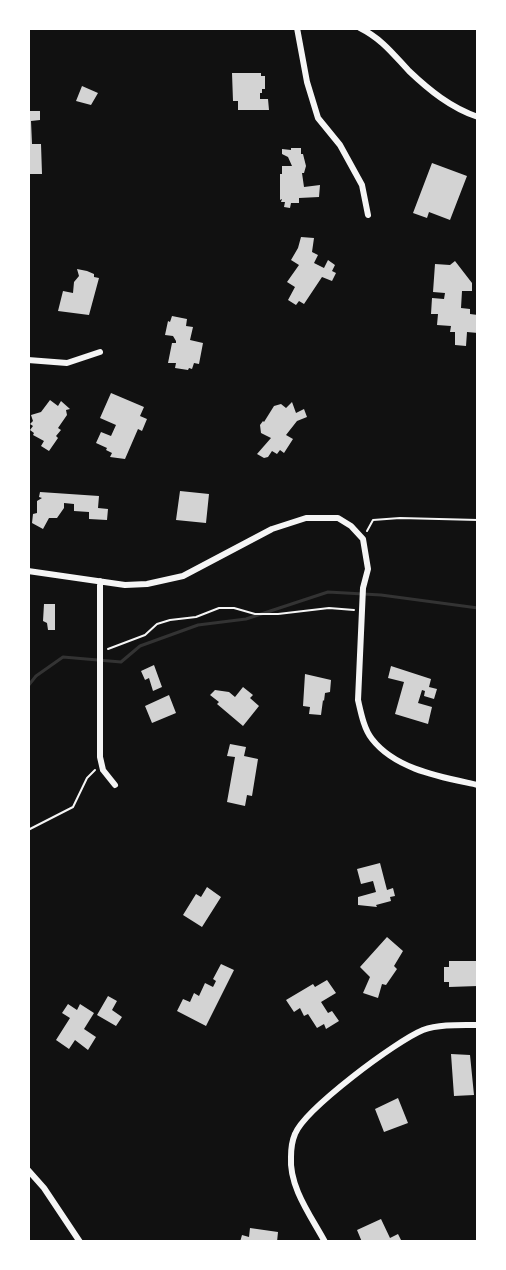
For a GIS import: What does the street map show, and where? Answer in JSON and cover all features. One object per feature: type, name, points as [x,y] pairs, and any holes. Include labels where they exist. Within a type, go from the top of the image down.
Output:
[{"type":"street","points":[[297,28],[318,118],[340,145],[362,185],[368,215]]},
{"type":"street","points":[[360,28],[381,40],[434,94],[477,117]]},
{"type":"street","points":[[28,360],[67,363],[100,352]]},
{"type":"street","points":[[28,571],[125,585],[147,584],[183,576],[272,529],[306,518],[338,518],[351,526],[363,539],[368,569],[363,588],[358,700],[372,739],[390,755],[420,770],[477,784]]},
{"type":"street","points":[[100,581],[98,679],[100,757],[103,770],[115,785]]},
{"type":"street","points":[[325,1242],[297,1191],[291,1159],[295,1134],[305,1119],[372,1060],[423,1030],[455,1025],[477,1025]]},
{"type":"street","points":[[28,1170],[44,1188],[80,1242]]},
{"type":"path","points":[[363,539],[372,520],[400,518],[477,520]]},
{"type":"path","points":[[106,654],[108,647],[146,635],[157,624],[196,617],[219,608],[269,614],[329,608],[363,612]]},
{"type":"path","points":[[28,830],[73,807],[87,778],[102,764]]},
{"type":"building","points":[[232,73],[261,73],[261,76],[265,76],[265,89],[262,89],[260,93],[260,99],[268,99],[269,110],[238,110],[238,101],[233,101]]},
{"type":"building","points":[[82,86],[98,93],[91,105],[76,101]]},
{"type":"building","points":[[28,111],[40,111],[40,120],[31,121],[32,144],[41,144],[42,174],[28,174]]},
{"type":"building","points":[[291,148],[301,148],[301,154],[303,154],[306,166],[302,173],[304,187],[320,185],[319,197],[299,198],[299,203],[291,203],[290,208],[284,207],[285,202],[280,200],[280,174],[282,174],[282,166],[292,166],[288,157],[282,154],[282,149],[291,150]]},
{"type":"building","points":[[432,163],[467,176],[450,220],[429,212],[427,218],[413,213]]},
{"type":"building","points":[[301,237],[314,238],[312,252],[318,255],[314,263],[324,268],[328,260],[335,265],[332,271],[336,273],[332,281],[322,277],[304,304],[299,301],[296,305],[288,300],[295,287],[287,282],[299,265],[291,260]]},
{"type":"building","points":[[455,261],[472,283],[472,291],[462,291],[461,308],[470,309],[470,314],[478,315],[478,333],[467,332],[466,346],[455,345],[455,332],[450,332],[451,326],[437,325],[438,314],[431,314],[432,298],[444,299],[445,293],[433,292],[435,264],[450,265]]},
{"type":"building","points":[[77,269],[87,271],[99,278],[89,315],[58,311],[63,291],[73,293],[74,282],[79,276]]},
{"type":"building","points":[[172,316],[187,319],[186,326],[193,327],[190,340],[203,343],[199,364],[194,363],[192,369],[175,368],[176,363],[168,363],[172,343],[176,343],[173,336],[165,335],[168,321],[170,322]]},
{"type":"building","points":[[111,393],[144,407],[140,416],[147,419],[142,431],[138,429],[125,459],[110,457],[112,453],[106,450],[107,448],[96,443],[101,432],[111,436],[116,425],[100,418]]},
{"type":"building","points":[[50,400],[58,406],[61,401],[70,409],[66,410],[67,415],[58,428],[61,430],[56,436],[58,438],[49,451],[41,446],[44,441],[33,435],[34,433],[30,430],[33,426],[30,424],[33,421],[31,415],[41,412]]},
{"type":"building","points":[[292,402],[296,413],[304,409],[307,417],[297,421],[286,435],[293,439],[284,453],[280,450],[277,454],[272,451],[268,457],[264,458],[257,454],[271,438],[261,433],[260,425],[274,406],[281,404],[286,408]]},
{"type":"building","points":[[180,491],[209,494],[206,523],[176,520]]},
{"type":"building","points":[[40,492],[99,496],[98,508],[108,509],[107,520],[89,519],[89,512],[74,511],[74,504],[64,503],[64,508],[57,518],[49,518],[43,529],[32,523],[33,514],[37,513],[37,501],[42,498],[39,497]]},
{"type":"building","points":[[44,604],[55,604],[55,630],[48,630],[47,623],[43,621]]},
{"type":"building","points":[[154,665],[162,687],[153,691],[149,678],[145,680],[141,671]]},
{"type":"building","points":[[391,666],[431,679],[429,687],[437,689],[434,699],[424,696],[425,691],[422,690],[418,703],[432,707],[428,724],[395,714],[404,682],[388,678]]},
{"type":"building","points":[[305,674],[331,680],[330,692],[325,693],[321,715],[309,714],[310,707],[303,706]]},
{"type":"building","points":[[243,687],[253,695],[250,698],[259,706],[243,726],[210,695],[215,690],[229,692],[235,697]]},
{"type":"building","points":[[169,695],[176,713],[152,723],[145,706]]},
{"type":"building","points":[[230,744],[246,747],[244,756],[258,759],[252,796],[247,795],[245,806],[227,802],[235,757],[227,756]]},
{"type":"building","points":[[380,863],[387,890],[393,888],[395,896],[390,897],[391,901],[376,905],[377,907],[358,905],[358,897],[376,892],[373,881],[361,884],[357,869]]},
{"type":"building","points":[[207,887],[221,897],[202,927],[183,915],[196,894],[201,897]]},
{"type":"building","points":[[387,937],[403,951],[394,966],[397,969],[386,985],[382,984],[378,998],[363,993],[370,977],[360,967]]},
{"type":"building","points":[[449,961],[478,961],[478,986],[449,987],[449,982],[444,982],[444,967],[449,967]]},
{"type":"building","points":[[221,964],[234,970],[206,1026],[177,1011],[183,999],[190,1002],[194,993],[199,996],[205,983],[213,987],[216,981],[213,979]]},
{"type":"building","points":[[327,980],[336,993],[321,1002],[328,1013],[332,1011],[339,1021],[326,1029],[324,1024],[317,1028],[308,1014],[304,1016],[300,1008],[294,1012],[286,1000],[313,984],[315,987]]},
{"type":"building","points":[[108,996],[117,1001],[112,1010],[122,1017],[116,1026],[97,1015]]},
{"type":"building","points":[[68,1004],[77,1010],[80,1004],[94,1013],[84,1029],[96,1037],[88,1050],[75,1040],[69,1049],[56,1040],[70,1018],[62,1013]]},
{"type":"building","points":[[451,1054],[470,1055],[474,1095],[454,1096]]},
{"type":"building","points":[[398,1098],[408,1123],[384,1132],[375,1109]]},
{"type":"building","points":[[381,1219],[390,1238],[398,1234],[402,1242],[362,1242],[357,1230]]},
{"type":"building","points":[[250,1228],[278,1232],[277,1242],[240,1242],[242,1235],[249,1237]]},
{"type":"waterway","points":[[28,686],[36,676],[63,657],[121,662],[140,646],[198,625],[246,619],[328,592],[381,595],[478,608]]}]
